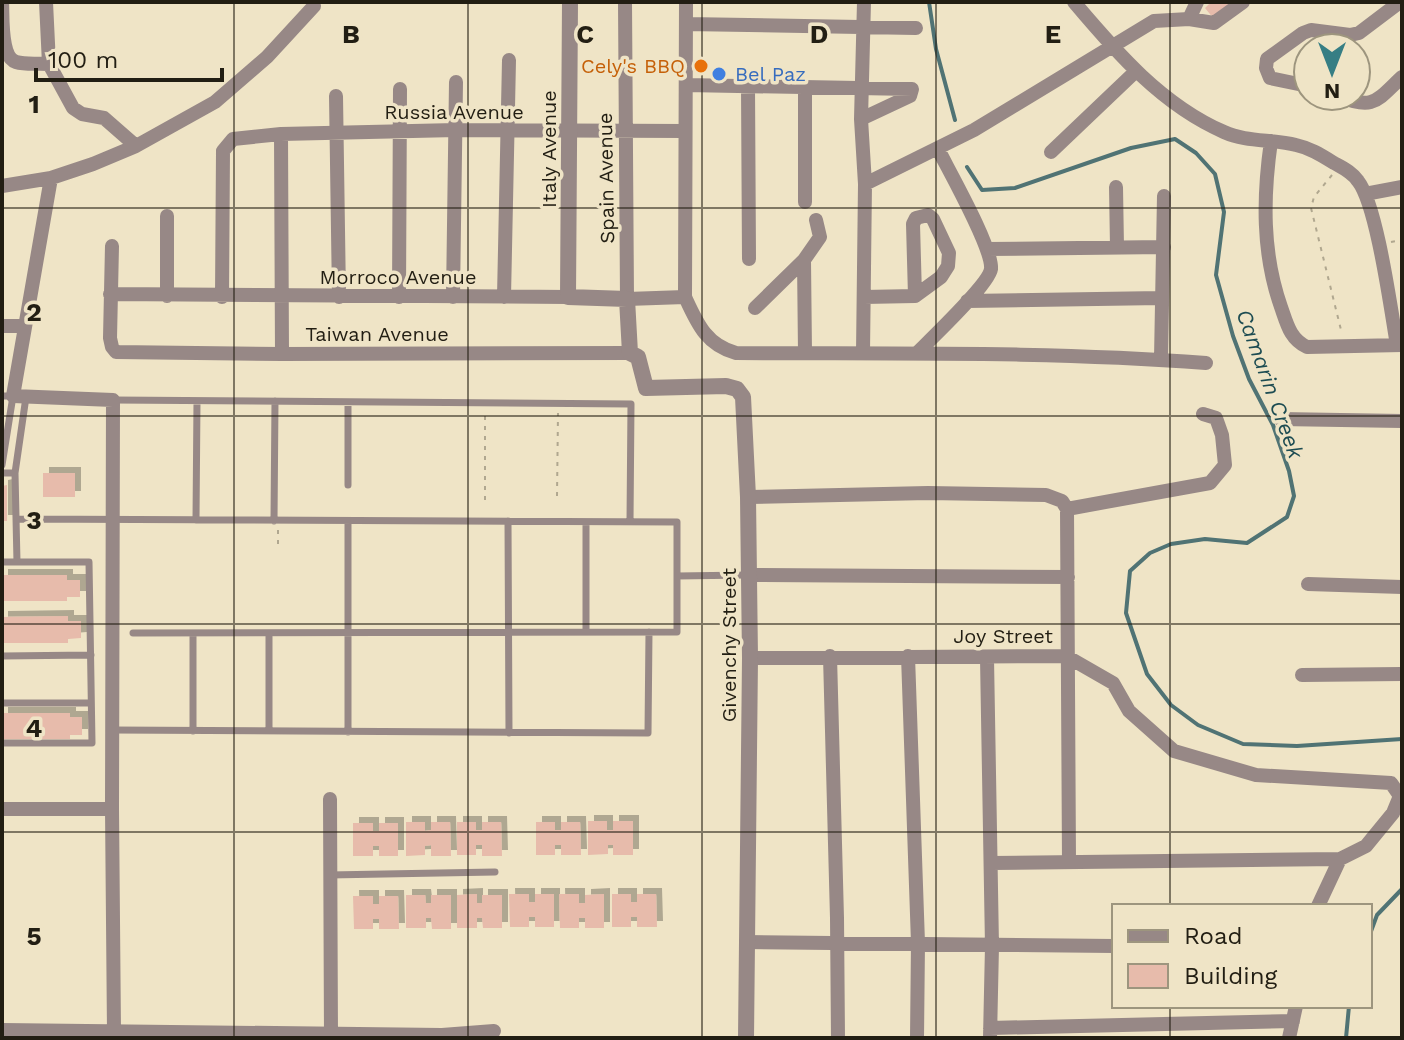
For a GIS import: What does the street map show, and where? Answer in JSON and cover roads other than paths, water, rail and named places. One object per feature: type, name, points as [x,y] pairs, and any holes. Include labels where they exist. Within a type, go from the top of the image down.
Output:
[{"type":"street","points":[[2,2],[4,51],[8,59],[49,64]]},
{"type":"street","points":[[46,2],[49,64],[73,108],[82,114],[104,118],[136,146]]},
{"type":"street","name":"Italy Avenue","points":[[568,297],[570,2]]},
{"type":"street","name":"Spain Avenue","points":[[625,2],[624,131],[630,353]]},
{"type":"street","points":[[686,2],[685,297],[699,327],[722,349],[736,353],[917,353],[1161,359],[1206,363]]},
{"type":"street","points":[[863,353],[865,184],[861,87],[864,2]]},
{"type":"street","points":[[1074,2],[1135,72],[1167,98],[1225,133],[1271,141],[1313,150],[1340,166],[1360,183],[1395,293],[1399,345],[1307,347],[1297,342],[1290,332],[1275,290],[1266,239],[1265,196],[1271,141]]},
{"type":"street","points":[[1189,19],[1197,2]]},
{"type":"street","points":[[865,184],[974,130],[1154,21],[1189,19],[1214,23],[1243,2]]},
{"type":"street","points":[[1360,32],[1400,2]]},
{"type":"street","points":[[2,186],[51,178],[136,146],[215,102],[267,57],[314,6]]},
{"type":"street","points":[[686,24],[916,28]]},
{"type":"street","points":[[1292,43],[1267,59],[1266,68],[1270,78],[1292,83]]},
{"type":"street","points":[[504,297],[509,60]]},
{"type":"street","points":[[1051,152],[1135,72]]},
{"type":"street","points":[[1372,102],[1402,77]]},
{"type":"street","points":[[453,297],[456,82]]},
{"type":"street","points":[[686,85],[861,87],[913,91],[910,96],[861,119]]},
{"type":"street","points":[[748,87],[749,259]]},
{"type":"street","points":[[805,87],[805,202]]},
{"type":"street","points":[[399,297],[400,89]]},
{"type":"street","points":[[336,96],[339,297]]},
{"type":"street","name":"Russia Avenue","points":[[222,297],[223,151],[226,145],[241,137],[456,130],[685,131]]},
{"type":"street","points":[[281,134],[282,354]]},
{"type":"street","points":[[917,353],[967,301],[991,269],[987,249],[943,146]]},
{"type":"street","points":[[51,178],[14,396],[113,400],[114,1032]]},
{"type":"street","points":[[1116,187],[1117,247]]},
{"type":"street","points":[[1365,194],[1402,187]]},
{"type":"street","points":[[1161,359],[1164,196]]},
{"type":"street","points":[[864,297],[915,296],[941,277],[950,260],[945,243],[928,215],[916,218],[913,224],[915,296]]},
{"type":"street","points":[[167,216],[167,296]]},
{"type":"street","points":[[755,308],[816,246],[820,237],[816,220]]},
{"type":"street","points":[[110,294],[112,246]]},
{"type":"street","points":[[987,249],[1164,247]]},
{"type":"street","points":[[804,260],[805,353]]},
{"type":"street","name":"Morroco Avenue","points":[[110,294],[222,297],[685,297]]},
{"type":"street","name":"Taiwan Avenue","points":[[110,294],[112,347],[116,352],[630,353]]},
{"type":"street","points":[[967,301],[1161,298]]},
{"type":"street","points":[[2,326],[25,326]]},
{"type":"street","name":"Givenchy Street","points":[[630,353],[638,357],[642,365],[646,388],[726,386],[737,389],[743,397],[750,575],[746,1038]]},
{"type":"street","points":[[1067,509],[1210,483],[1225,465],[1222,435],[1216,418],[1203,414]]},
{"type":"street","points":[[1280,419],[1402,421]]},
{"type":"street","points":[[748,497],[928,493],[1046,495],[1062,501],[1067,509],[1069,862]]},
{"type":"street","points":[[750,575],[1068,577]]},
{"type":"street","points":[[1308,584],[1402,587]]},
{"type":"street","points":[[830,656],[838,1038]]},
{"type":"street","points":[[908,656],[918,943],[917,1038]]},
{"type":"street","name":"Joy Street","points":[[750,658],[1066,656],[1113,683],[1129,711],[1174,751],[1256,775],[1391,783],[1400,796],[1393,813],[1366,846],[1340,859]]},
{"type":"street","points":[[987,658],[992,946],[990,1033],[1295,1013],[1289,1038]]},
{"type":"street","points":[[1302,675],[1402,674]]},
{"type":"street","points":[[330,799],[331,1036]]},
{"type":"street","points":[[2,809],[112,809]]},
{"type":"street","points":[[991,863],[1340,859],[1319,904]]},
{"type":"street","points":[[746,942],[1112,946]]},
{"type":"street","points":[[2,1030],[226,1036],[442,1035],[494,1031]]},
{"type":"lane","points":[[2,465],[14,396]]},
{"type":"lane","points":[[14,396],[17,562]]},
{"type":"lane","points":[[113,400],[631,404],[630,522]]},
{"type":"lane","points":[[196,520],[197,401]]},
{"type":"lane","points":[[275,401],[276,521]]},
{"type":"lane","points":[[348,402],[348,485]]},
{"type":"lane","points":[[2,473],[15,473]]},
{"type":"lane","points":[[16,519],[677,522],[677,632],[133,633]]},
{"type":"lane","points":[[348,521],[348,732]]},
{"type":"lane","points":[[508,521],[509,733]]},
{"type":"lane","points":[[586,522],[586,632]]},
{"type":"lane","points":[[2,562],[89,562],[92,743],[2,743]]},
{"type":"lane","points":[[677,576],[750,575]]},
{"type":"lane","points":[[112,730],[648,733],[649,632]]},
{"type":"lane","points":[[193,633],[193,731]]},
{"type":"lane","points":[[269,633],[269,731]]},
{"type":"lane","points":[[2,656],[91,655]]},
{"type":"lane","points":[[2,703],[91,703]]},
{"type":"lane","points":[[329,875],[495,872]]},
{"type":"waterway","name":"Camarin Creek","points":[[929,2],[936,49],[955,120]]},
{"type":"waterway","name":"Camarin Creek","points":[[967,167],[982,190],[1015,188],[1131,148],[1175,139],[1196,153],[1215,174],[1224,212],[1216,275],[1233,336],[1249,379],[1273,425],[1294,496],[1287,517],[1247,543],[1205,539],[1171,544],[1150,553],[1130,571],[1126,613],[1147,674],[1171,705],[1198,725],[1243,744],[1297,746],[1402,739]]},
{"type":"waterway","name":"Camarin Creek","points":[[1372,929],[1377,915],[1402,889]]},
{"type":"waterway","name":"Camarin Creek","points":[[1346,1038],[1349,1008]]},
{"type":"place","name":"Cely's BBQ","points":[[701,66]]},
{"type":"place","name":"Bel Paz","points":[[719,74]]}]
